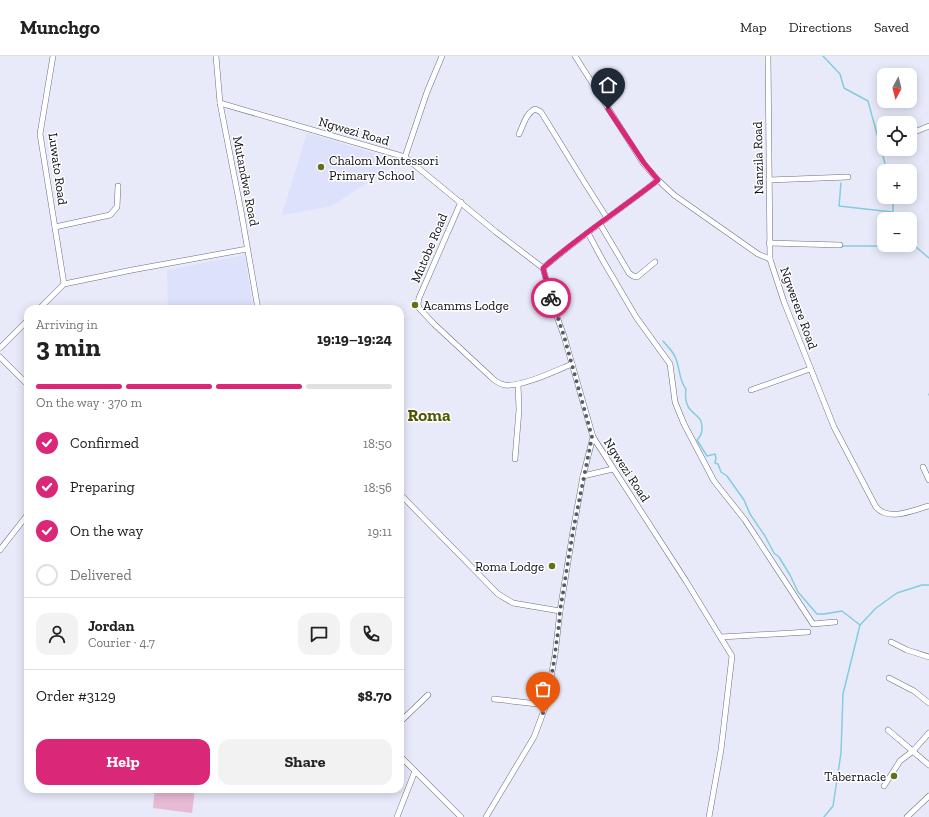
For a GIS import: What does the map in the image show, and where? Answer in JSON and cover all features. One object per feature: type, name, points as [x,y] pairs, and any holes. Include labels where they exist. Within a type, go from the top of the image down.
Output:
[{"type":"street","name":"Luwato Road","points":[[53,56],[40,134],[64,284]]},
{"type":"street","name":"Mutandwa Road","points":[[216,56],[220,103],[257,305]]},
{"type":"street","points":[[405,157],[427,92],[442,56]]},
{"type":"street","name":"Ngwerere Road","points":[[575,56],[644,163],[658,180],[674,194],[721,228],[758,254],[770,259],[784,302],[834,427],[876,507],[880,512],[890,515],[929,506]]},
{"type":"street","name":"Nanzila Road","points":[[768,56],[770,259]]},
{"type":"street","name":"Ngwezi Road","points":[[220,103],[405,157],[496,232],[543,268],[553,306],[564,336],[592,437],[730,653],[732,661],[721,750],[709,817]]},
{"type":"street","points":[[519,134],[532,110],[535,109],[541,112],[607,218]]},
{"type":"street","points":[[917,131],[929,126]]},
{"type":"street","points":[[769,180],[848,177]]},
{"type":"street","points":[[543,268],[571,244],[588,233],[658,180]]},
{"type":"street","points":[[55,227],[110,216],[117,207],[118,186]]},
{"type":"street","name":"Mutobe Road","points":[[461,202],[419,298],[419,308],[496,382],[504,385],[518,384],[572,364]]},
{"type":"street","points":[[600,224],[633,276],[637,277],[655,262]]},
{"type":"street","points":[[588,233],[636,317],[670,364],[675,402],[684,424],[714,481],[745,520],[812,624],[836,622]]},
{"type":"street","points":[[769,243],[840,245]]},
{"type":"street","points":[[42,305],[64,284],[248,249]]},
{"type":"street","points":[[0,348],[24,324]]},
{"type":"street","points":[[0,357],[24,381]]},
{"type":"street","points":[[752,390],[810,369]]},
{"type":"street","points":[[515,459],[519,410],[518,384]]},
{"type":"street","points":[[486,817],[534,737],[546,705],[557,642],[560,611],[592,437]]},
{"type":"street","points":[[923,467],[929,480]]},
{"type":"street","points":[[584,476],[613,469]]},
{"type":"street","points":[[404,498],[498,594],[513,603],[560,611]]},
{"type":"street","points":[[0,550],[24,519]]},
{"type":"street","points":[[721,637],[808,632]]},
{"type":"street","points":[[891,642],[907,650],[929,657]]},
{"type":"street","points":[[889,678],[914,691],[929,703]]},
{"type":"street","points":[[404,718],[428,694]]},
{"type":"street","points":[[494,699],[546,705]]},
{"type":"street","points":[[888,730],[929,765]]},
{"type":"street","points":[[884,786],[900,761],[913,751],[929,733]]},
{"type":"street","points":[[404,760],[461,817]]},
{"type":"street","points":[[397,817],[415,771]]},
{"type":"street","points":[[907,817],[929,796]]},
{"type":"shaded area","name":"Chalom Montessori Primary School","points":[[307,133],[393,159],[397,163],[332,206],[282,215]]},
{"type":"shaded area","points":[[245,255],[252,305],[168,305],[167,270]]},
{"type":"shaded area","points":[[155,793],[194,793],[192,813],[153,808]]},
{"type":"waterway","points":[[823,56],[840,74],[844,88],[868,101],[885,164]]},
{"type":"waterway","points":[[841,183],[839,206],[892,212]]},
{"type":"waterway","points":[[893,204],[893,212]]},
{"type":"waterway","points":[[842,246],[877,246]]},
{"type":"waterway","points":[[917,248],[929,258]]},
{"type":"waterway","points":[[663,341],[675,356],[681,379],[686,389],[685,394],[688,406],[701,422],[702,432],[697,440],[707,456],[715,454],[715,463],[718,464],[721,472],[727,476],[744,500],[750,514],[765,536],[774,553],[779,557],[798,592],[817,614],[842,611],[860,625]]},
{"type":"waterway","points":[[824,817],[833,806],[841,753],[843,694],[860,625],[876,608],[897,593],[922,585],[929,585]]},
{"type":"way so far","points":[[543,713],[553,668],[560,611],[573,531],[592,437],[564,336],[551,298]]},
{"type":"place","name":"Chalom Montessori Primary School","points":[[321,167]]},
{"type":"place","name":"Acamms Lodge","points":[[415,305]]},
{"type":"place","name":"Roma Lodge","points":[[552,566]]},
{"type":"place","name":"Tabernacle","points":[[894,776]]},
{"type":"district","name":"Roma","points":[[429,415]]},
{"type":"route","points":[[551,298],[543,268],[571,244],[629,203],[658,180],[644,163],[608,109]]}]
